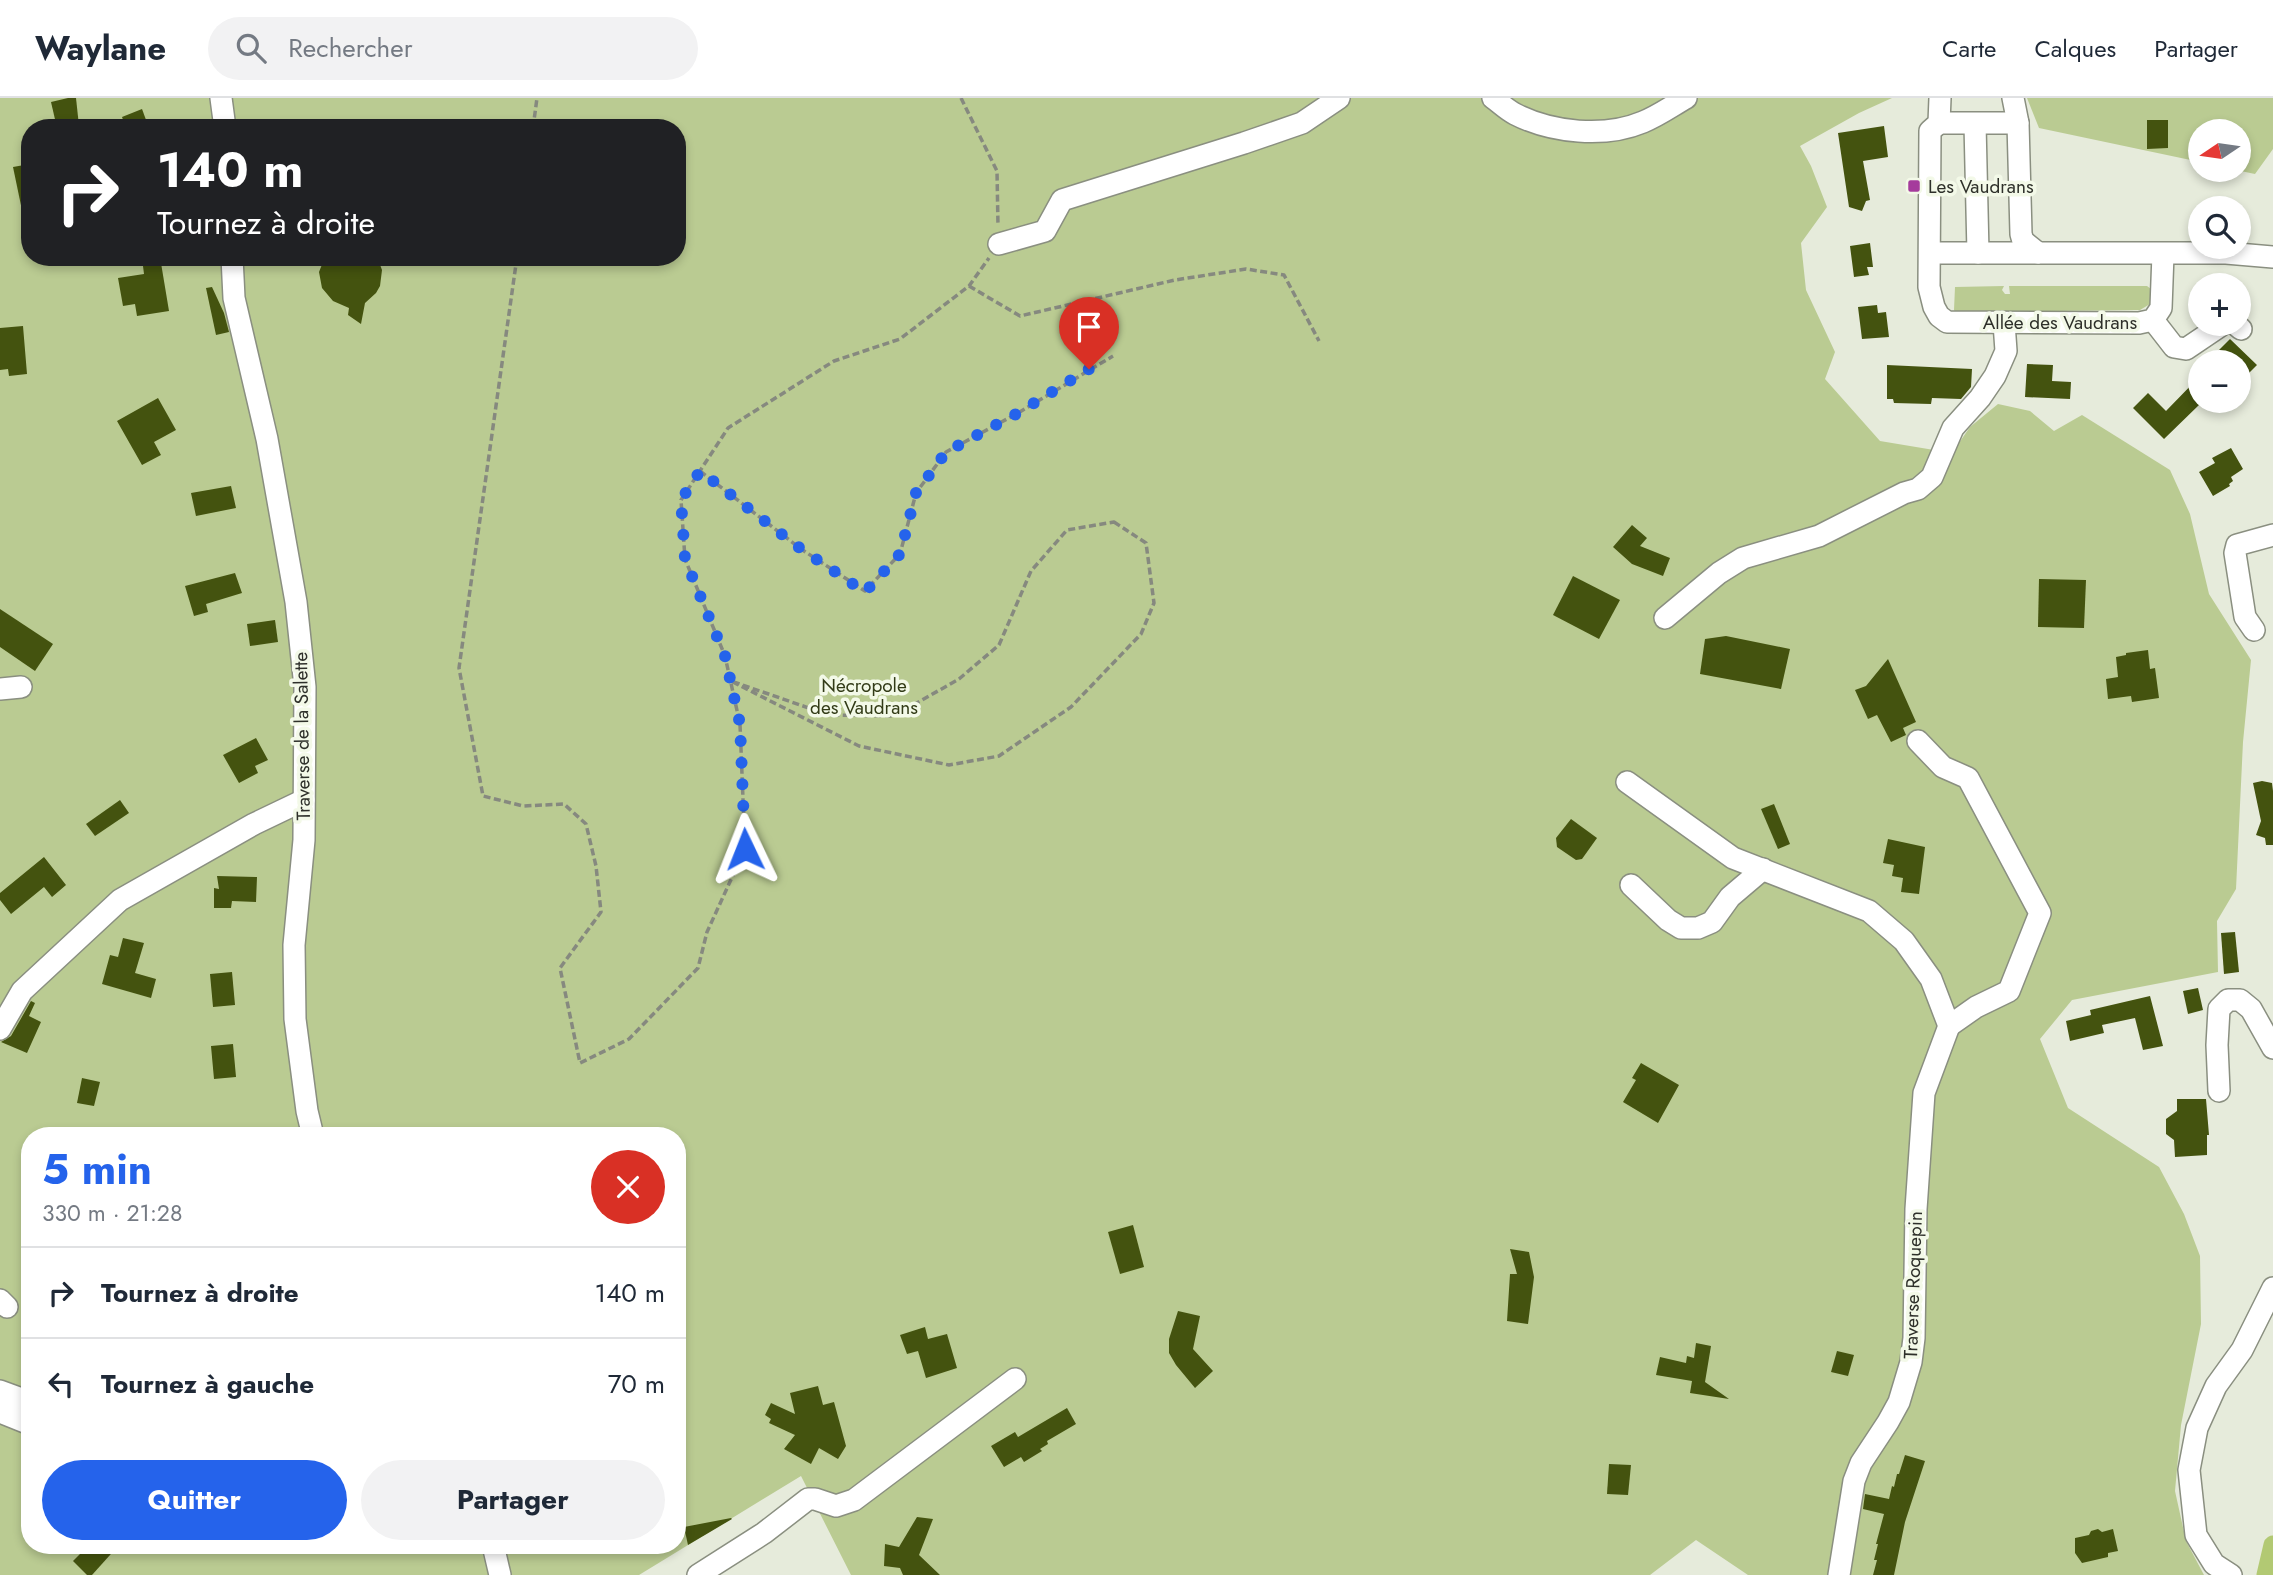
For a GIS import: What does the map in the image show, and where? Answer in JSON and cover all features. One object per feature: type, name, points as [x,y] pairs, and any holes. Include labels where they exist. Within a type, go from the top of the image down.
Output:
[{"type":"street","points":[[220,98],[224,119]]},
{"type":"street","points":[[999,244],[1045,231],[1062,200],[1244,144],[1302,123],[1339,98]]},
{"type":"street","points":[[1493,98],[1515,114],[1546,125],[1579,132],[1612,130],[1642,123],[1686,98]]},
{"type":"street","points":[[1939,123],[1940,98]]},
{"type":"street","points":[[2013,98],[2018,123],[2021,234],[2023,241],[2038,253]]},
{"type":"street","points":[[2018,123],[1939,123],[1930,131],[1931,253],[2226,253],[2273,257]]},
{"type":"street","points":[[1975,124],[1978,253]]},
{"type":"street","name":"Allée des Vaudrans","points":[[1931,253],[1929,287],[1938,316],[1947,321],[2004,323],[2139,323],[2153,320],[2161,308],[2163,254]]},
{"type":"street","name":"Traverse de la Salette","points":[[232,266],[234,298],[267,439],[296,602],[305,687],[304,840],[294,945],[295,1018],[311,1127]]},
{"type":"street","points":[[2153,320],[2174,347],[2186,349],[2211,336]]},
{"type":"street","points":[[1665,618],[1719,573],[1743,558],[1819,536],[1918,489],[1931,477],[1953,428],[1995,376],[2006,351],[2004,323]]},
{"type":"street","points":[[2254,630],[2245,617],[2235,553],[2237,545],[2273,536]]},
{"type":"street","points":[[1627,782],[1734,858],[1869,911],[1904,941],[1931,979],[1948,1026],[1976,1007],[2009,991],[2040,913],[1968,778],[1943,767],[1918,741]]},
{"type":"street","points":[[0,1029],[22,991],[120,900],[254,824],[304,800]]},
{"type":"street","points":[[1631,885],[1668,920],[1682,928],[1698,928],[1712,922],[1730,897],[1763,869]]},
{"type":"street","points":[[2219,1091],[2219,1009],[2228,999],[2240,999],[2251,1009],[2273,1048]]},
{"type":"street","name":"Traverse Roquepin","points":[[1839,1575],[1854,1481],[1861,1463],[1899,1402],[1911,1362],[1915,1325],[1916,1209],[1924,1093],[1948,1026]]},
{"type":"street","points":[[2231,1575],[2214,1564],[2196,1535],[2189,1470],[2197,1427],[2216,1386],[2242,1350],[2273,1288]]},
{"type":"street","points":[[698,1575],[764,1533],[808,1499],[836,1506],[854,1500],[1015,1379]]},
{"type":"street","points":[[0,1391],[21,1399]]},
{"type":"street","points":[[0,1412],[21,1420]]},
{"type":"street","points":[[495,1554],[500,1575]]},
{"type":"path","points":[[534,119],[537,98]]},
{"type":"path","points":[[516,266],[459,668],[484,796],[523,806],[564,804],[586,824],[596,866],[601,912],[561,968],[580,1063],[629,1039],[698,968],[707,932],[745,849],[740,724],[725,656],[685,559],[681,500],[728,428],[834,361],[900,339],[969,286],[999,244],[997,171],[961,98]]},
{"type":"path","points":[[969,286],[1020,316],[1175,280],[1246,269],[1284,275],[1319,341]]},
{"type":"path","points":[[700,471],[801,549],[865,592],[900,554],[916,493],[946,452],[1113,356]]},
{"type":"path","points":[[1114,522],[1146,543],[1154,603],[1141,634],[1071,707],[999,756],[949,765],[859,746],[731,681],[830,715],[894,716],[959,678],[999,645],[1031,571],[1067,530],[1114,522]]},
{"type":"green space","name":"Nécropole des Vaudrans","points":[[0,98],[1892,98],[1800,146],[1827,207],[1801,243],[1806,290],[1835,352],[1825,379],[1880,441],[1952,453],[1970,427],[1998,404],[2030,411],[2054,431],[2082,415],[2170,470],[2190,514],[2209,594],[2251,660],[2243,742],[2236,889],[2217,921],[2218,972],[2072,1000],[2040,1039],[2068,1108],[2159,1167],[2184,1214],[2200,1256],[2201,1324],[2181,1425],[2175,1491],[2186,1541],[2204,1575],[1748,1575],[1696,1540],[1650,1575],[851,1575],[801,1476],[686,1546],[686,1127],[21,1127],[21,1554],[673,1554],[639,1575],[0,1575]]},
{"type":"green space","points":[[2027,98],[2273,98],[2273,149],[2255,174],[2251,173],[2251,119],[2188,119],[2188,159],[2039,128]]},
{"type":"green space","points":[[2004,286],[2002,290],[2005,294],[2010,294],[2009,286],[2147,286],[2151,289],[2150,304],[2140,310],[1955,312],[1955,287]]},
{"type":"building","points":[[76,98],[78,119],[55,119],[51,102]]},
{"type":"building","points":[[142,109],[146,119],[123,119],[122,117]]},
{"type":"building","points":[[2147,120],[2168,120],[2168,148],[2147,149]]},
{"type":"building","points":[[1884,126],[1888,157],[1863,161],[1870,200],[1866,201],[1862,211],[1849,207],[1838,133]]},
{"type":"building","points":[[21,166],[21,205],[13,167]]},
{"type":"building","points":[[1870,243],[1873,267],[1867,267],[1869,275],[1854,277],[1850,246]]},
{"type":"building","points":[[143,266],[162,266],[169,311],[137,316],[135,304],[123,306],[118,278],[144,274]]},
{"type":"building","points":[[321,266],[380,266],[380,286],[365,303],[361,324],[348,315],[349,308],[333,301],[322,288],[319,272]]},
{"type":"building","points":[[212,287],[229,332],[216,335],[206,288]]},
{"type":"building","points":[[1877,305],[1878,313],[1886,312],[1889,337],[1862,339],[1858,307]]},
{"type":"building","points":[[23,326],[27,374],[9,376],[8,369],[0,370],[0,328]]},
{"type":"building","points":[[2230,339],[2241,350],[2219,350]]},
{"type":"building","points":[[2251,359],[2257,365],[2251,371]]},
{"type":"building","points":[[2027,364],[2053,365],[2052,381],[2071,382],[2070,399],[2025,397]]},
{"type":"building","points":[[1887,365],[1972,369],[1971,387],[1961,399],[1932,398],[1931,404],[1894,403],[1893,399],[1887,399]]},
{"type":"building","points":[[2188,388],[2188,413],[2191,413],[2164,439],[2133,408],[2148,393],[2166,411]]},
{"type":"building","points":[[158,398],[176,430],[154,442],[161,455],[142,465],[117,421]]},
{"type":"building","points":[[2231,448],[2243,469],[2231,477],[2233,481],[2230,486],[2213,496],[2199,472],[2215,463],[2212,458]]},
{"type":"building","points":[[231,486],[236,508],[196,516],[191,493]]},
{"type":"building","points":[[1632,525],[1647,538],[1640,546],[1670,558],[1663,576],[1632,564],[1613,547]]},
{"type":"building","points":[[235,573],[242,593],[206,604],[208,612],[194,616],[185,586]]},
{"type":"building","points":[[1573,576],[1620,600],[1599,639],[1553,615]]},
{"type":"building","points":[[2039,579],[2086,580],[2084,628],[2038,627]]},
{"type":"building","points":[[0,609],[53,644],[35,671],[0,647]]},
{"type":"building","points":[[275,620],[278,642],[250,646],[247,624]]},
{"type":"building","points":[[1726,636],[1790,649],[1781,689],[1700,674],[1705,639]]},
{"type":"building","points":[[2148,650],[2150,669],[2155,668],[2159,698],[2132,702],[2131,696],[2108,699],[2106,679],[2118,677],[2116,657]]},
{"type":"building","points":[[1888,659],[1916,722],[1903,728],[1906,735],[1891,742],[1877,715],[1868,719],[1855,690],[1866,686]]},
{"type":"building","points":[[256,738],[268,760],[255,766],[258,773],[239,783],[223,755]]},
{"type":"building","points":[[2253,783],[2272,783],[2273,845],[2266,845],[2265,838],[2256,835],[2261,821]]},
{"type":"building","points":[[120,800],[129,813],[95,836],[86,824]]},
{"type":"building","points":[[1774,804],[1790,844],[1778,849],[1761,809]]},
{"type":"building","points":[[1571,819],[1597,838],[1582,859],[1576,860],[1557,847],[1556,838]]},
{"type":"building","points":[[1888,839],[1925,847],[1919,894],[1901,892],[1903,878],[1892,876],[1894,865],[1883,863]]},
{"type":"building","points":[[44,857],[66,885],[52,897],[44,887],[11,914],[0,900],[0,893]]},
{"type":"building","points":[[217,876],[257,877],[256,902],[232,901],[231,908],[214,908],[214,888],[219,889]]},
{"type":"building","points":[[2235,932],[2239,972],[2224,974],[2221,933]]},
{"type":"building","points":[[123,938],[144,943],[135,973],[156,979],[151,998],[102,984],[110,955],[118,957]]},
{"type":"building","points":[[232,972],[235,1005],[213,1007],[210,974]]},
{"type":"building","points":[[2198,988],[2203,1010],[2188,1014],[2183,991]]},
{"type":"building","points":[[2150,996],[2163,1046],[2143,1050],[2135,1018],[2102,1025],[2104,1033],[2070,1041],[2066,1021],[2091,1015],[2090,1010]]},
{"type":"building","points":[[31,1001],[35,1003],[29,1016],[41,1022],[27,1053],[1,1042],[11,1036]]},
{"type":"building","points":[[233,1044],[236,1077],[214,1079],[211,1046]]},
{"type":"building","points":[[1641,1063],[1679,1085],[1658,1123],[1623,1102],[1636,1080],[1632,1078]]},
{"type":"building","points":[[82,1078],[100,1082],[94,1106],[77,1103]]},
{"type":"building","points":[[2177,1099],[2206,1099],[2209,1135],[2207,1155],[2175,1157],[2174,1140],[2166,1134],[2166,1119],[2177,1111]]},
{"type":"building","points":[[1133,1225],[1144,1267],[1120,1274],[1108,1232]]},
{"type":"building","points":[[1510,1249],[1529,1252],[1534,1277],[1528,1324],[1507,1321],[1510,1274],[1517,1274]]},
{"type":"building","points":[[1178,1311],[1200,1316],[1193,1349],[1213,1371],[1195,1388],[1169,1353],[1169,1339]]},
{"type":"building","points":[[925,1327],[928,1339],[947,1334],[957,1368],[926,1378],[918,1351],[907,1354],[900,1335]]},
{"type":"building","points":[[1696,1343],[1711,1346],[1705,1382],[1729,1399],[1690,1393],[1692,1381],[1656,1375],[1660,1357],[1686,1363],[1687,1356],[1694,1358]]},
{"type":"building","points":[[1837,1351],[1854,1355],[1848,1376],[1831,1372]]},
{"type":"building","points":[[818,1386],[823,1405],[834,1402],[846,1446],[838,1459],[819,1448],[811,1464],[784,1449],[795,1435],[769,1423],[771,1419],[765,1415],[771,1403],[795,1414],[790,1393]]},
{"type":"building","points":[[1067,1408],[1076,1424],[1047,1441],[1048,1444],[1040,1449],[1042,1451],[1024,1462],[1021,1457],[1004,1467],[991,1446],[1015,1432],[1018,1437]]},
{"type":"building","points":[[1905,1455],[1925,1461],[1905,1522],[1894,1575],[1873,1575],[1877,1560],[1874,1560],[1876,1544],[1884,1514],[1863,1509],[1865,1494],[1889,1499]]},
{"type":"building","points":[[1609,1464],[1631,1465],[1628,1495],[1607,1494]]},
{"type":"building","points":[[917,1517],[933,1519],[919,1555],[940,1575],[903,1575],[900,1568],[884,1566],[885,1544],[899,1547]]},
{"type":"building","points":[[731,1518],[732,1519],[688,1545],[686,1527]]},
{"type":"building","points":[[2098,1529],[2102,1532],[2113,1529],[2118,1551],[2108,1553],[2108,1557],[2082,1563],[2075,1553],[2075,1538],[2089,1535],[2091,1531]]},
{"type":"building","points":[[80,1554],[111,1554],[92,1575],[87,1575],[73,1561]]},
{"type":"waterway","points":[[2266,1575],[2273,1545]]},
{"type":"place","name":"Les Vaudrans","points":[[1914,186]]},
{"type":"route","points":[[745,849],[740,724],[725,656],[685,559],[681,500],[700,471],[801,549],[865,592],[900,554],[916,493],[946,452],[1018,413],[1089,369]]}]
